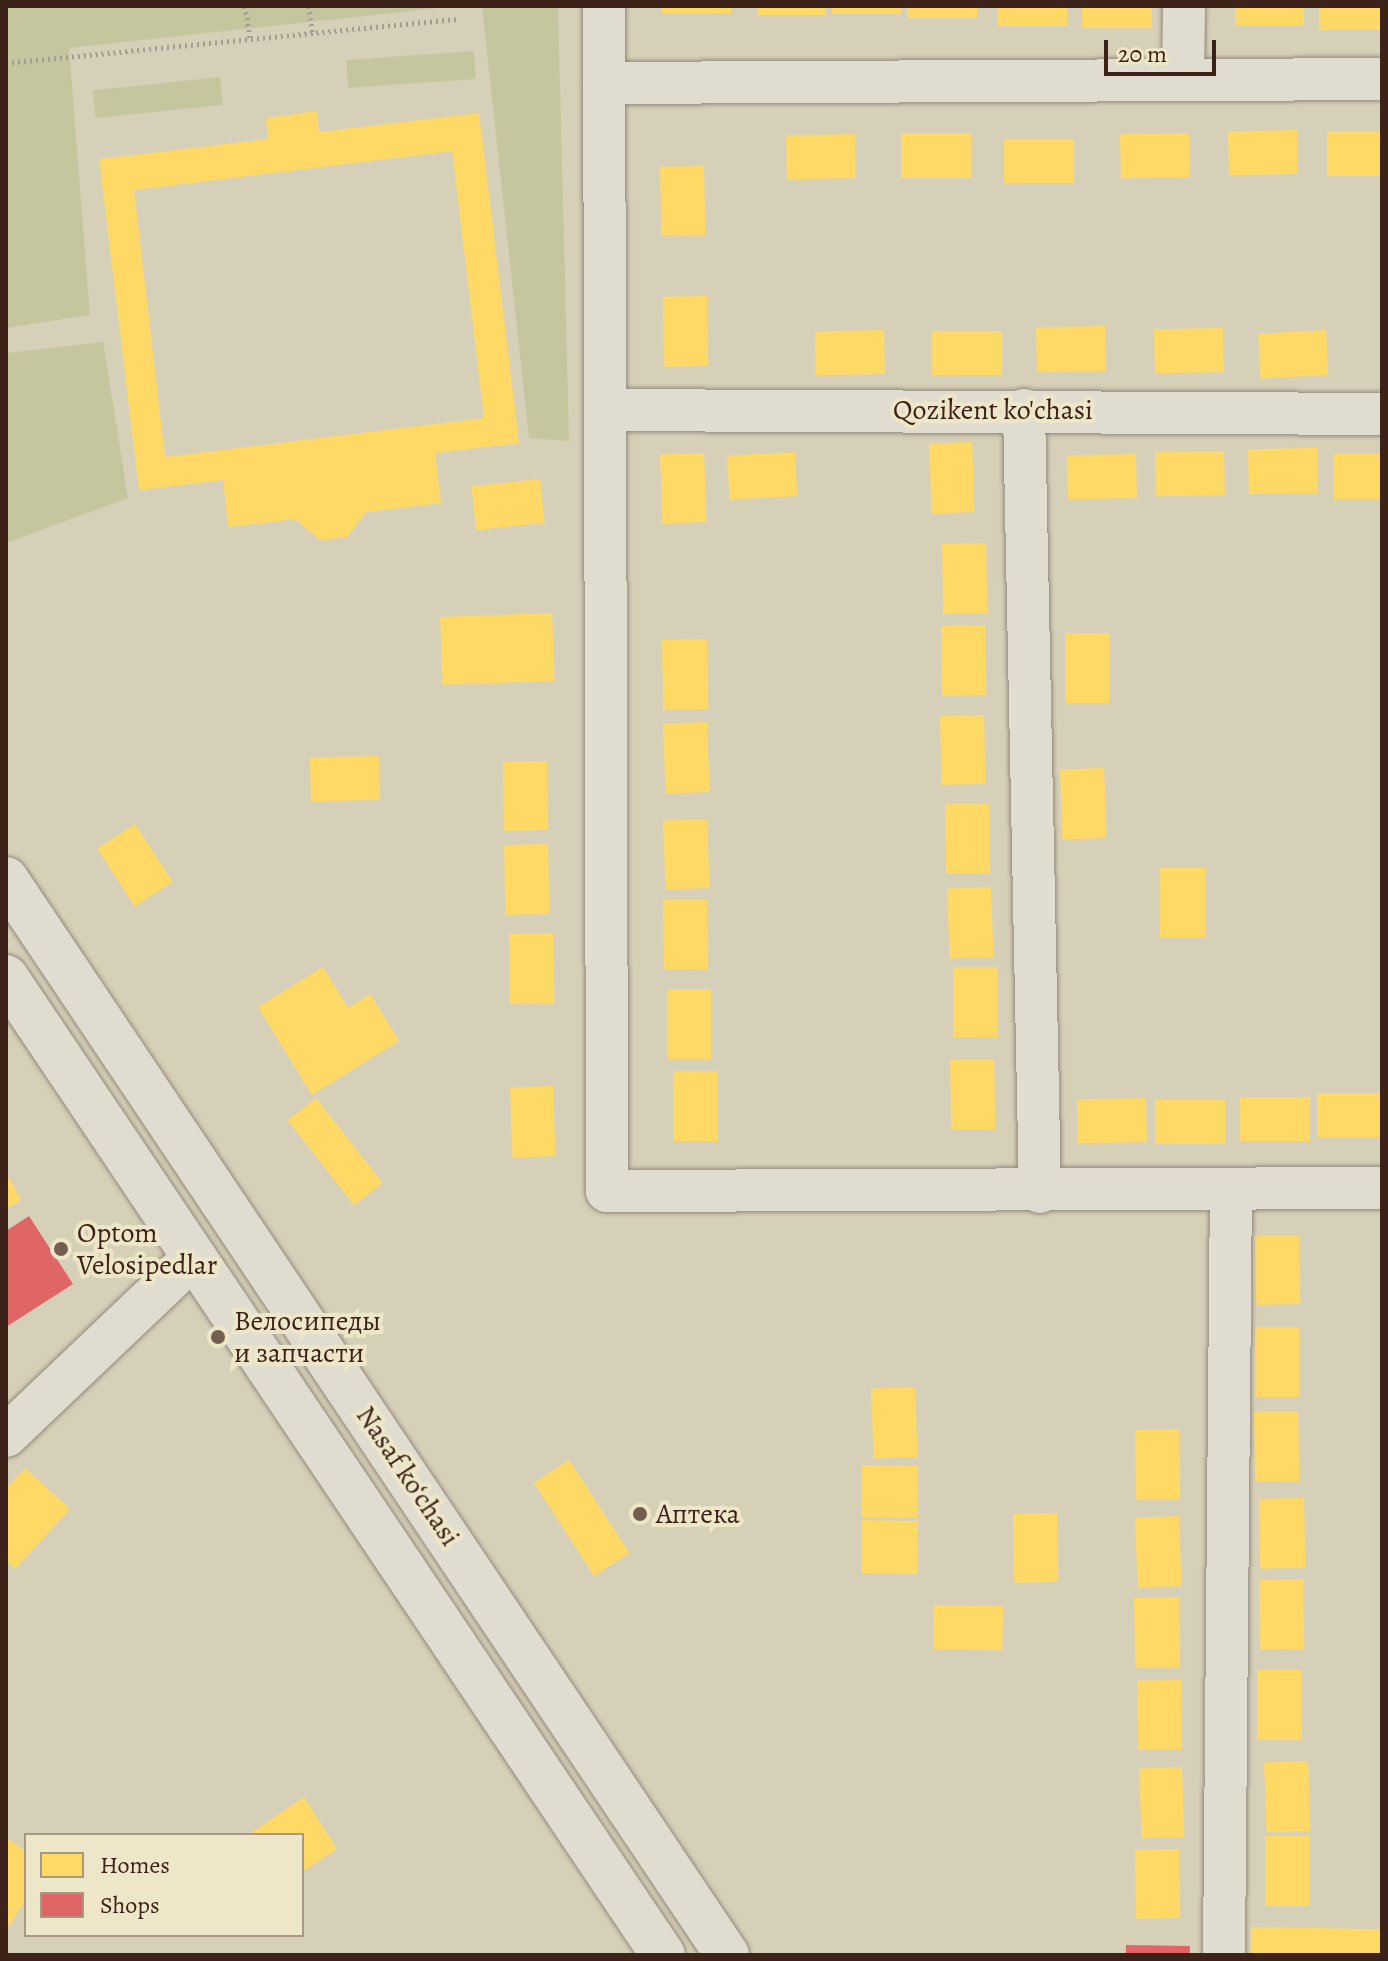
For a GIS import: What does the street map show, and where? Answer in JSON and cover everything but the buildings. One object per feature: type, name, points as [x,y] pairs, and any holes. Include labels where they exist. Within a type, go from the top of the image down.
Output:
[{"type":"main road","name":"Nasaf ko‘chasi","points":[[6,879],[727,1955]]},
{"type":"main road","name":"Nasaf ko‘chasi","points":[[6,977],[663,1955]]},
{"type":"street","points":[[604,6],[607,1191],[1040,1192],[1382,1188]]},
{"type":"street","points":[[1183,79],[1184,6]]},
{"type":"street","points":[[604,83],[1382,79]]},
{"type":"street","name":"Qozikent ko'chasi","points":[[605,410],[1382,414]]},
{"type":"street","points":[[1024,410],[1040,1192]]},
{"type":"street","points":[[1224,1955],[1231,1191]]},
{"type":"street","points":[[6,1436],[194,1257]]},
{"type":"path","points":[[245,6],[250,38]]},
{"type":"path","points":[[309,6],[312,32]]},
{"type":"path","points":[[6,63],[456,19]]},
{"type":"green space","points":[[6,6],[457,6],[69,48],[90,315],[6,328]]},
{"type":"green space","points":[[482,6],[558,6],[569,441],[529,438]]},
{"type":"green space","points":[[474,51],[476,79],[348,88],[346,60]]},
{"type":"green space","points":[[220,77],[223,105],[96,118],[93,90]]},
{"type":"green space","points":[[103,342],[128,498],[6,543],[6,353]]},
{"type":"place","name":"Optom Velosipedlar","points":[[61,1249]]},
{"type":"place","name":"Велосипеды и запчасти","points":[[218,1337]]},
{"type":"place","name":"Аптека","points":[[640,1514]]}]
